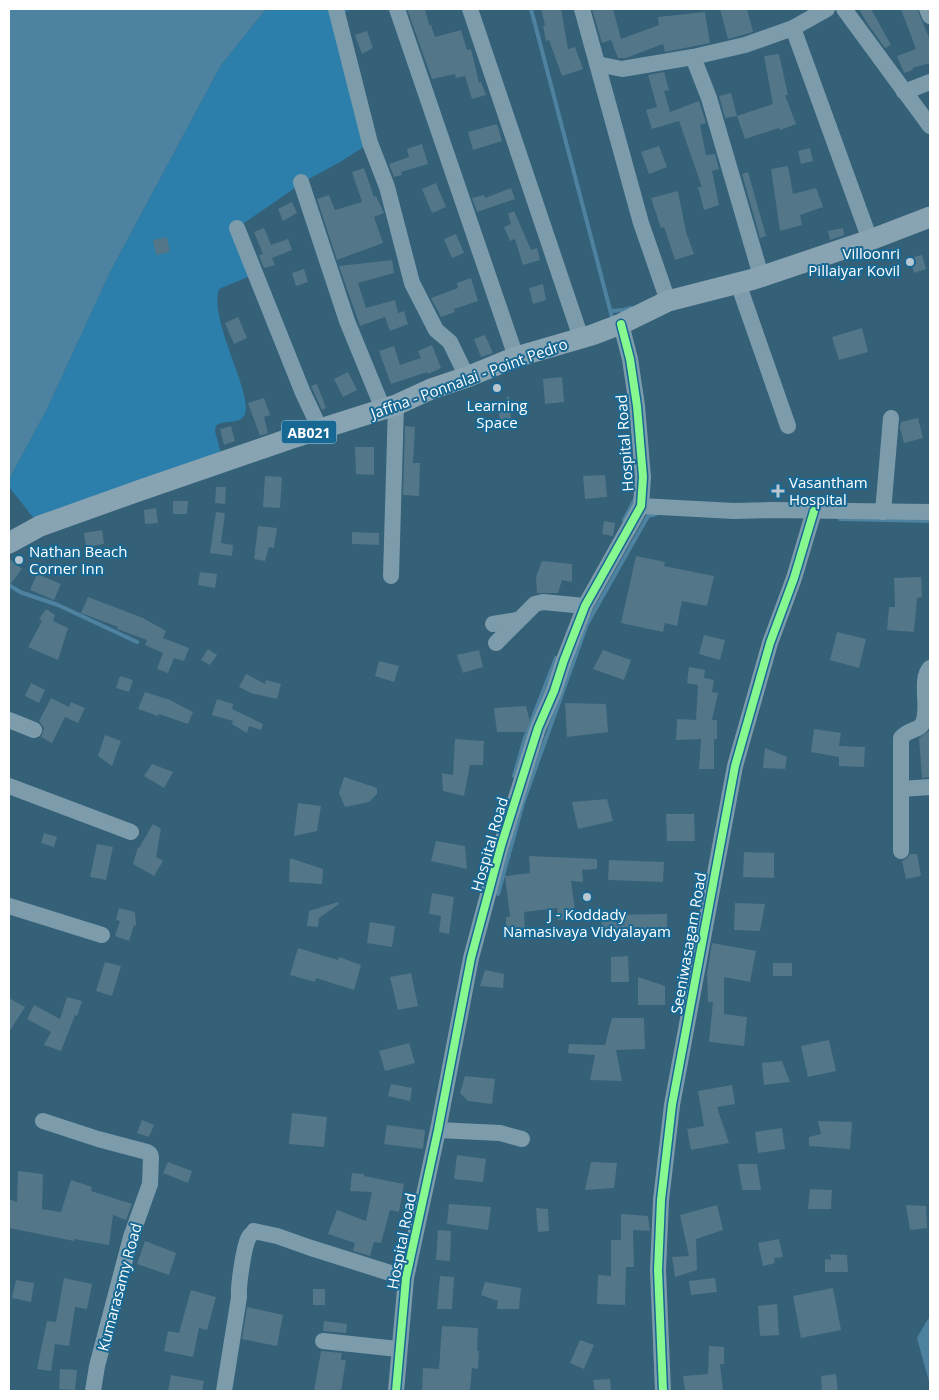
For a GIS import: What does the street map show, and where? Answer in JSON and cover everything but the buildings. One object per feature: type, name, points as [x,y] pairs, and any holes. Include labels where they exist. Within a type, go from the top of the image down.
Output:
[{"type":"main road","name":"Jaffna - Ponnalai - Point Pedro","points":[[9,543],[40,526],[193,471],[390,407],[431,389],[516,357],[621,324],[668,301],[749,280],[870,240],[930,217]]},
{"type":"street","points":[[336,9],[370,144],[387,188],[412,283],[436,330],[450,342],[467,377]]},
{"type":"street","points":[[397,9],[516,357]]},
{"type":"street","points":[[470,9],[581,338]]},
{"type":"street","points":[[582,9],[641,223],[668,301]]},
{"type":"street","points":[[597,64],[622,69],[745,45],[793,28],[827,9]]},
{"type":"street","points":[[844,9],[930,126]]},
{"type":"street","points":[[927,9],[930,16]]},
{"type":"street","points":[[793,28],[870,240]]},
{"type":"street","points":[[693,56],[709,98],[749,280],[788,426]]},
{"type":"street","points":[[904,92],[930,82]]},
{"type":"street","points":[[301,182],[347,321],[390,407],[390,576]]},
{"type":"street","points":[[237,228],[299,384],[320,429]]},
{"type":"street","name":"Hospital Road","points":[[396,1391],[398,1349],[406,1278],[438,1130],[471,958],[501,846],[538,728],[554,691],[585,606],[641,506],[643,477],[637,406],[630,359],[621,324]]},
{"type":"street","points":[[882,512],[891,418]]},
{"type":"street","points":[[641,506],[734,511],[930,512]]},
{"type":"street","name":"Seeniwasagam Road","points":[[663,1391],[658,1270],[661,1200],[672,1105],[735,766],[770,643],[794,578],[814,510]]},
{"type":"street","points":[[496,643],[535,604],[543,602],[585,606]]},
{"type":"street","points":[[493,624],[517,620]]},
{"type":"street","points":[[902,851],[901,738],[905,732],[920,727],[924,722],[925,675],[930,668]]},
{"type":"street","points":[[9,720],[34,730]]},
{"type":"street","points":[[9,786],[132,832]]},
{"type":"street","points":[[901,789],[930,787]]},
{"type":"street","points":[[9,906],[102,936]]},
{"type":"street","name":"Kumarasamy Road","points":[[43,1121],[72,1132],[150,1154],[150,1184],[131,1237],[97,1366],[93,1391]]},
{"type":"street","points":[[438,1130],[500,1133],[522,1140]]},
{"type":"street","points":[[224,1391],[239,1297],[238,1282],[248,1239],[254,1231],[277,1236],[406,1278]]},
{"type":"street","points":[[323,1341],[398,1349]]},
{"type":"shaded area","points":[[9,9],[266,9],[221,65],[110,272],[46,411],[9,479]]},
{"type":"shaded area","points":[[266,9],[352,9],[338,15],[370,143],[305,181],[237,228],[255,274],[219,289],[217,303],[220,320],[244,393],[246,407],[244,416],[241,419],[216,426],[215,431],[223,461],[40,526],[9,487],[9,479],[46,411],[110,272],[221,65]]},
{"type":"shaded area","points":[[930,1317],[930,1385],[917,1338]]},
{"type":"waterway","points":[[531,9],[613,321]]},
{"type":"waterway","points":[[611,311],[631,308]]},
{"type":"waterway","points":[[624,520],[635,499]]},
{"type":"waterway","points":[[498,894],[523,803],[587,624],[648,516],[656,514]]},
{"type":"waterway","points":[[840,519],[930,521]]},
{"type":"waterway","points":[[9,585],[20,592],[58,605],[137,642]]},
{"type":"waterway","points":[[514,776],[525,738],[556,658]]},
{"type":"cycle path","points":[[396,1391],[406,1278],[438,1130],[471,958],[501,846],[538,728],[554,691],[585,606],[641,506],[643,477],[637,406],[630,359],[621,324]]},
{"type":"cycle path","points":[[663,1391],[658,1270],[661,1200],[672,1105],[735,766],[770,643],[794,578],[814,511]]},
{"type":"place","name":"Villoonri Pillaiyar Kovil","points":[[910,262]]},
{"type":"place","name":"Learning Space","points":[[497,388]]},
{"type":"place","name":"Vasantham Hospital","points":[[778,491]]},
{"type":"place","name":"Nathan Beach Corner Inn","points":[[19,560]]},
{"type":"place","name":"J - Koddady Namasivaya Vidyalayam","points":[[587,897]]}]
